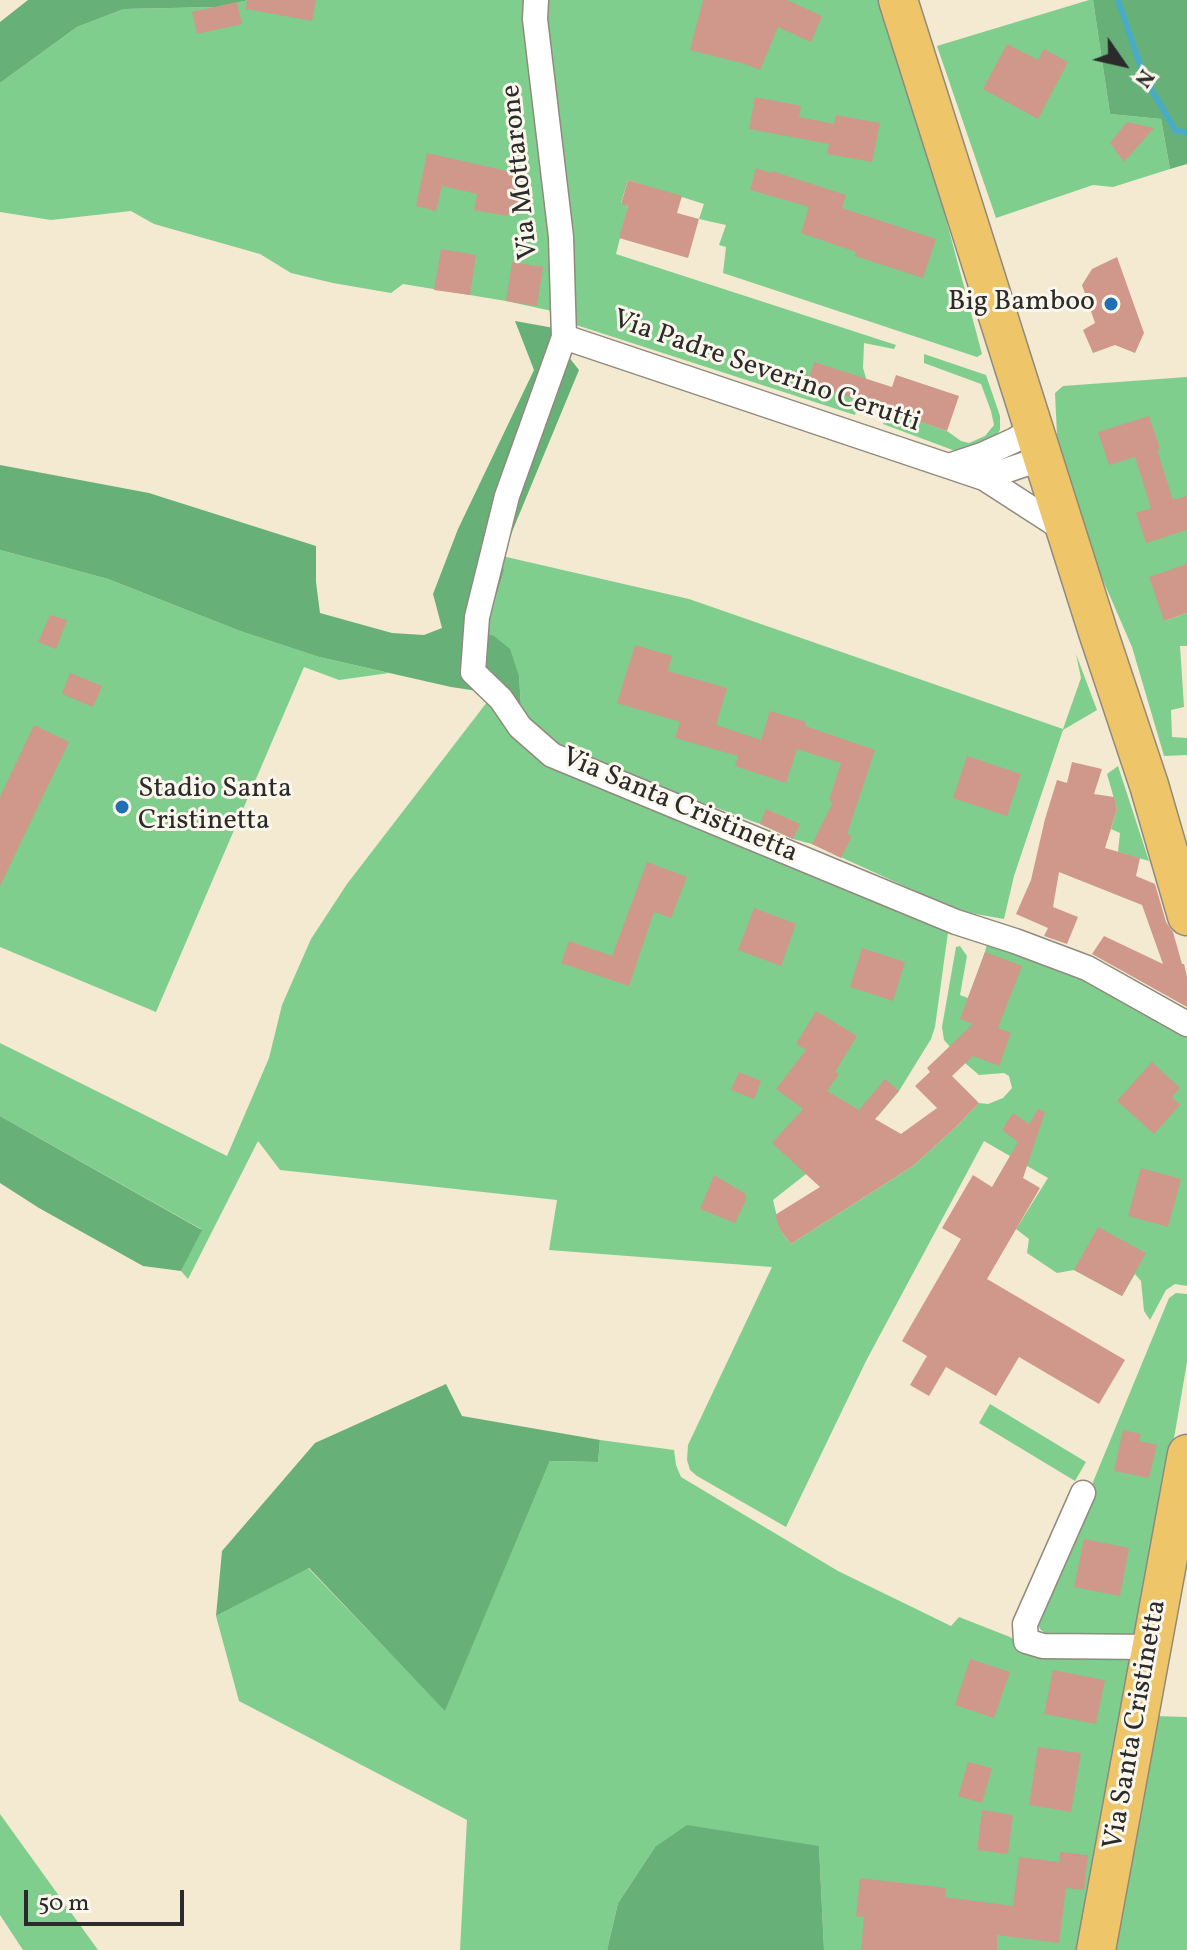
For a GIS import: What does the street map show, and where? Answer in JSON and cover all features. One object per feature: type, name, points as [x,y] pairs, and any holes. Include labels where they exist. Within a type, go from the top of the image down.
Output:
[{"type":"main road","points":[[898,0],[1145,772],[1187,916]]},
{"type":"main road","name":"Via Santa Cristinetta","points":[[1096,1950],[1184,1468]]},
{"type":"street","name":"Via Mottarone","points":[[536,0],[535,19],[561,237],[564,337]]},
{"type":"street","name":"Via Padre Severino Cerutti","points":[[564,337],[984,478],[1066,531]]},
{"type":"street","name":"Via Santa Cristinetta","points":[[564,337],[507,496],[477,617],[473,672],[501,699],[520,727],[552,755],[956,922],[1087,968],[1187,1024]]},
{"type":"street","points":[[949,466],[1015,440],[1038,443]]},
{"type":"street","points":[[984,478],[1038,443]]},
{"type":"street","points":[[1083,1493],[1025,1624],[1026,1641],[1043,1646],[1151,1647]]},
{"type":"green space","points":[[28,0],[249,0],[217,7],[124,9],[77,27],[0,83],[0,22]]},
{"type":"green space","points":[[249,0],[530,0],[550,243],[552,311],[403,284],[391,293],[333,283],[291,273],[260,254],[154,224],[131,211],[51,220],[0,212],[0,83],[77,27],[124,9],[217,7]]},
{"type":"green space","points":[[545,0],[878,0],[934,174],[982,354],[977,357],[723,273],[726,247],[719,245],[726,225],[699,219],[704,204],[628,180],[621,203],[628,206],[616,254],[896,345],[894,349],[864,343],[863,368],[866,378],[855,415],[573,324]]},
{"type":"green space","points":[[1093,0],[1110,114],[1161,119],[1170,169],[1113,187],[1093,185],[996,218],[937,46]]},
{"type":"green space","points":[[1093,0],[1187,0],[1187,164],[1170,169],[1161,119],[1110,114]]},
{"type":"green space","points":[[515,321],[554,328],[557,342],[579,370],[502,556],[504,571],[485,633],[510,649],[519,676],[521,706],[511,696],[451,687],[319,657],[240,631],[108,579],[0,550],[0,465],[149,493],[316,546],[320,613],[392,633],[424,635],[442,628],[433,594],[458,529],[534,370]]},
{"type":"green space","points":[[924,354],[986,375],[1000,416],[1000,430],[991,443],[958,452],[883,424],[891,412],[947,431],[969,443],[985,436],[994,425],[981,384],[924,363]]},
{"type":"green space","points":[[1187,377],[1187,564],[1164,621],[1187,613],[1187,646],[1180,646],[1184,707],[1171,710],[1172,737],[1187,738],[1187,755],[1164,756],[1132,647],[1089,548],[1057,435],[1055,393],[1063,386]]},
{"type":"green space","name":"Stadio Santa Cristinetta","points":[[0,550],[108,579],[240,631],[319,657],[389,673],[339,680],[304,667],[156,1012],[0,947]]},
{"type":"green space","points":[[502,556],[689,599],[1063,729],[1081,678],[1076,654],[1097,710],[1063,730],[1014,876],[1004,919],[959,911],[812,844],[556,748],[528,720],[521,706],[519,676],[485,634],[504,571]]},
{"type":"green space","points":[[494,693],[519,732],[949,925],[935,1027],[899,1091],[862,1130],[773,1200],[780,1230],[791,1244],[913,1166],[979,1103],[988,1104],[1003,1098],[1012,1088],[1009,1076],[1004,1073],[979,1075],[965,1063],[944,1040],[942,1027],[956,947],[960,946],[967,956],[960,995],[968,998],[989,937],[1068,967],[1187,1037],[1187,1286],[1175,1284],[1166,1290],[1150,1320],[1144,1311],[1141,1281],[1135,1274],[1122,1296],[1074,1270],[1057,1273],[1027,1253],[1029,1239],[1016,1229],[1048,1178],[984,1141],[866,1361],[786,1527],[697,1476],[690,1470],[687,1460],[688,1445],[772,1267],[549,1250],[557,1200],[280,1170],[258,1141],[188,1279],[181,1271],[201,1229],[0,1116],[0,1043],[227,1156],[269,1058],[282,1005],[311,939],[347,884]]},
{"type":"green space","points":[[1118,766],[1149,861],[1118,852],[1120,833],[1111,829],[1117,809],[1107,774]]},
{"type":"green space","points":[[0,1116],[202,1230],[181,1271],[143,1266],[0,1183]]},
{"type":"green space","points":[[1176,1293],[1187,1294],[1187,1362],[1141,1632],[1048,1636],[1036,1620],[1169,1298]]},
{"type":"green space","points":[[446,1384],[462,1416],[600,1440],[598,1462],[550,1461],[445,1711],[309,1568],[216,1616],[222,1551],[315,1443]]},
{"type":"green space","points":[[990,1404],[1086,1462],[1075,1481],[979,1423]]},
{"type":"green space","points":[[600,1440],[674,1450],[681,1477],[838,1571],[951,1626],[959,1617],[1010,1637],[1028,1651],[1136,1657],[1081,1950],[824,1950],[819,1846],[655,1847],[618,1903],[607,1950],[460,1950],[467,1820],[239,1701],[216,1616],[308,1568],[445,1710],[550,1461],[598,1462]]},
{"type":"green space","points":[[1153,1716],[1187,1717],[1187,1950],[1111,1950]]},
{"type":"green space","points":[[0,1814],[98,1950],[23,1950],[0,1915]]},
{"type":"green space","points":[[687,1825],[819,1846],[824,1950],[607,1950],[618,1903],[655,1847]]},
{"type":"building","points":[[247,0],[316,0],[312,21],[246,9]]},
{"type":"building","points":[[703,0],[787,0],[822,16],[811,42],[778,27],[760,70],[690,50]]},
{"type":"building","points":[[237,2],[242,24],[197,34],[192,12]]},
{"type":"building","points":[[1007,44],[1038,60],[1044,49],[1068,62],[1038,119],[983,89]]},
{"type":"building","points":[[755,97],[801,106],[799,117],[834,124],[836,115],[880,123],[872,162],[827,154],[829,144],[749,129]]},
{"type":"building","points":[[1127,122],[1154,128],[1124,162],[1110,143]]},
{"type":"building","points":[[427,153],[529,176],[522,210],[510,208],[508,216],[474,210],[477,194],[442,186],[436,211],[416,206]]},
{"type":"building","points":[[756,168],[846,195],[842,208],[936,239],[923,278],[855,256],[856,252],[801,233],[809,207],[750,190]]},
{"type":"building","points":[[628,180],[682,196],[677,213],[699,219],[688,258],[619,238],[628,206],[621,204]]},
{"type":"building","points":[[441,249],[476,255],[470,295],[434,290]]},
{"type":"building","name":"Big Bamboo","points":[[1117,257],[1144,333],[1135,353],[1115,345],[1093,353],[1083,330],[1095,323],[1082,285],[1092,269]]},
{"type":"building","points":[[512,262],[543,267],[537,306],[506,301]]},
{"type":"building","points":[[814,362],[892,387],[896,375],[959,396],[947,431],[807,384]]},
{"type":"building","points":[[1149,416],[1173,500],[1187,496],[1187,530],[1146,543],[1136,513],[1151,508],[1135,457],[1109,465],[1098,432]]},
{"type":"building","points":[[1187,564],[1187,613],[1164,621],[1149,577]]},
{"type":"building","points":[[50,615],[67,620],[56,649],[38,642]]},
{"type":"building","points":[[635,645],[672,656],[668,671],[727,688],[716,725],[761,740],[770,711],[875,750],[847,834],[852,836],[841,858],[812,844],[833,802],[829,800],[841,763],[797,749],[786,783],[735,766],[738,756],[675,738],[680,722],[617,703]]},
{"type":"building","points":[[70,673],[102,686],[93,707],[62,694]]},
{"type":"building","points":[[34,725],[69,742],[0,886],[0,797]]},
{"type":"building","points":[[967,756],[1021,774],[1007,816],[953,798]]},
{"type":"building","points":[[1072,762],[1102,769],[1094,794],[1114,797],[1117,809],[1105,848],[1140,858],[1136,876],[1155,884],[1166,922],[1173,932],[1184,964],[1187,1007],[1092,954],[1104,936],[1163,964],[1142,905],[1059,872],[1053,907],[1078,917],[1067,944],[1044,936],[1048,928],[1016,914],[1031,880],[1057,780],[1067,783]]},
{"type":"building","points":[[766,809],[800,824],[793,839],[760,824]]},
{"type":"building","points":[[647,862],[687,877],[671,918],[654,912],[629,986],[561,963],[569,941],[612,956]]},
{"type":"building","points":[[754,908],[796,924],[781,966],[738,950]]},
{"type":"building","points":[[862,948],[905,962],[893,1001],[850,987]]},
{"type":"building","points":[[985,952],[1022,966],[998,1028],[1011,1033],[999,1066],[973,1056],[952,1076],[979,1103],[913,1166],[791,1244],[780,1230],[775,1215],[820,1187],[772,1143],[803,1109],[776,1089],[806,1050],[796,1044],[816,1011],[857,1036],[827,1091],[859,1110],[885,1079],[899,1091],[875,1119],[901,1134],[937,1108],[915,1086],[930,1072],[927,1068],[973,1024],[960,1019]]},
{"type":"building","points":[[1152,1062],[1180,1088],[1172,1097],[1180,1105],[1154,1134],[1117,1101]]},
{"type":"building","points":[[739,1072],[761,1081],[754,1099],[731,1090]]},
{"type":"building","points":[[1038,1109],[1045,1112],[1023,1178],[1040,1188],[987,1279],[1125,1360],[1099,1404],[1019,1357],[996,1396],[946,1367],[929,1396],[910,1385],[927,1356],[902,1341],[961,1239],[942,1228],[973,1175],[992,1187],[1018,1142],[1002,1130],[1013,1113],[1029,1124]]},
{"type":"building","points":[[1141,1168],[1181,1179],[1168,1227],[1128,1216]]},
{"type":"building","points":[[714,1175],[746,1194],[735,1223],[700,1209]]},
{"type":"building","points":[[1098,1227],[1146,1253],[1122,1296],[1074,1270]]},
{"type":"building","points":[[1123,1430],[1141,1434],[1139,1441],[1157,1445],[1149,1478],[1114,1471]]},
{"type":"building","points":[[1084,1539],[1129,1548],[1120,1596],[1074,1587]]},
{"type":"building","points":[[970,1659],[1010,1672],[994,1718],[955,1705]]},
{"type":"building","points":[[1053,1670],[1105,1680],[1096,1724],[1044,1714]]},
{"type":"building","points":[[1038,1747],[1081,1753],[1071,1812],[1029,1805]]},
{"type":"building","points":[[968,1762],[992,1768],[982,1803],[958,1796]]},
{"type":"building","points":[[982,1810],[1013,1815],[1008,1854],[977,1850]]},
{"type":"building","points":[[1060,1852],[1088,1855],[1084,1890],[1066,1888],[1059,1943],[997,1935],[997,1950],[861,1950],[864,1917],[856,1916],[860,1878],[946,1888],[945,1897],[1013,1906],[1019,1857],[1059,1862]]},
{"type":"waterway","points":[[1118,0],[1145,79],[1176,131],[1187,132]]},
{"type":"place","name":"Big Bamboo","points":[[1111,304]]},
{"type":"place","name":"Stadio Santa Cristinetta","points":[[122,807]]}]
